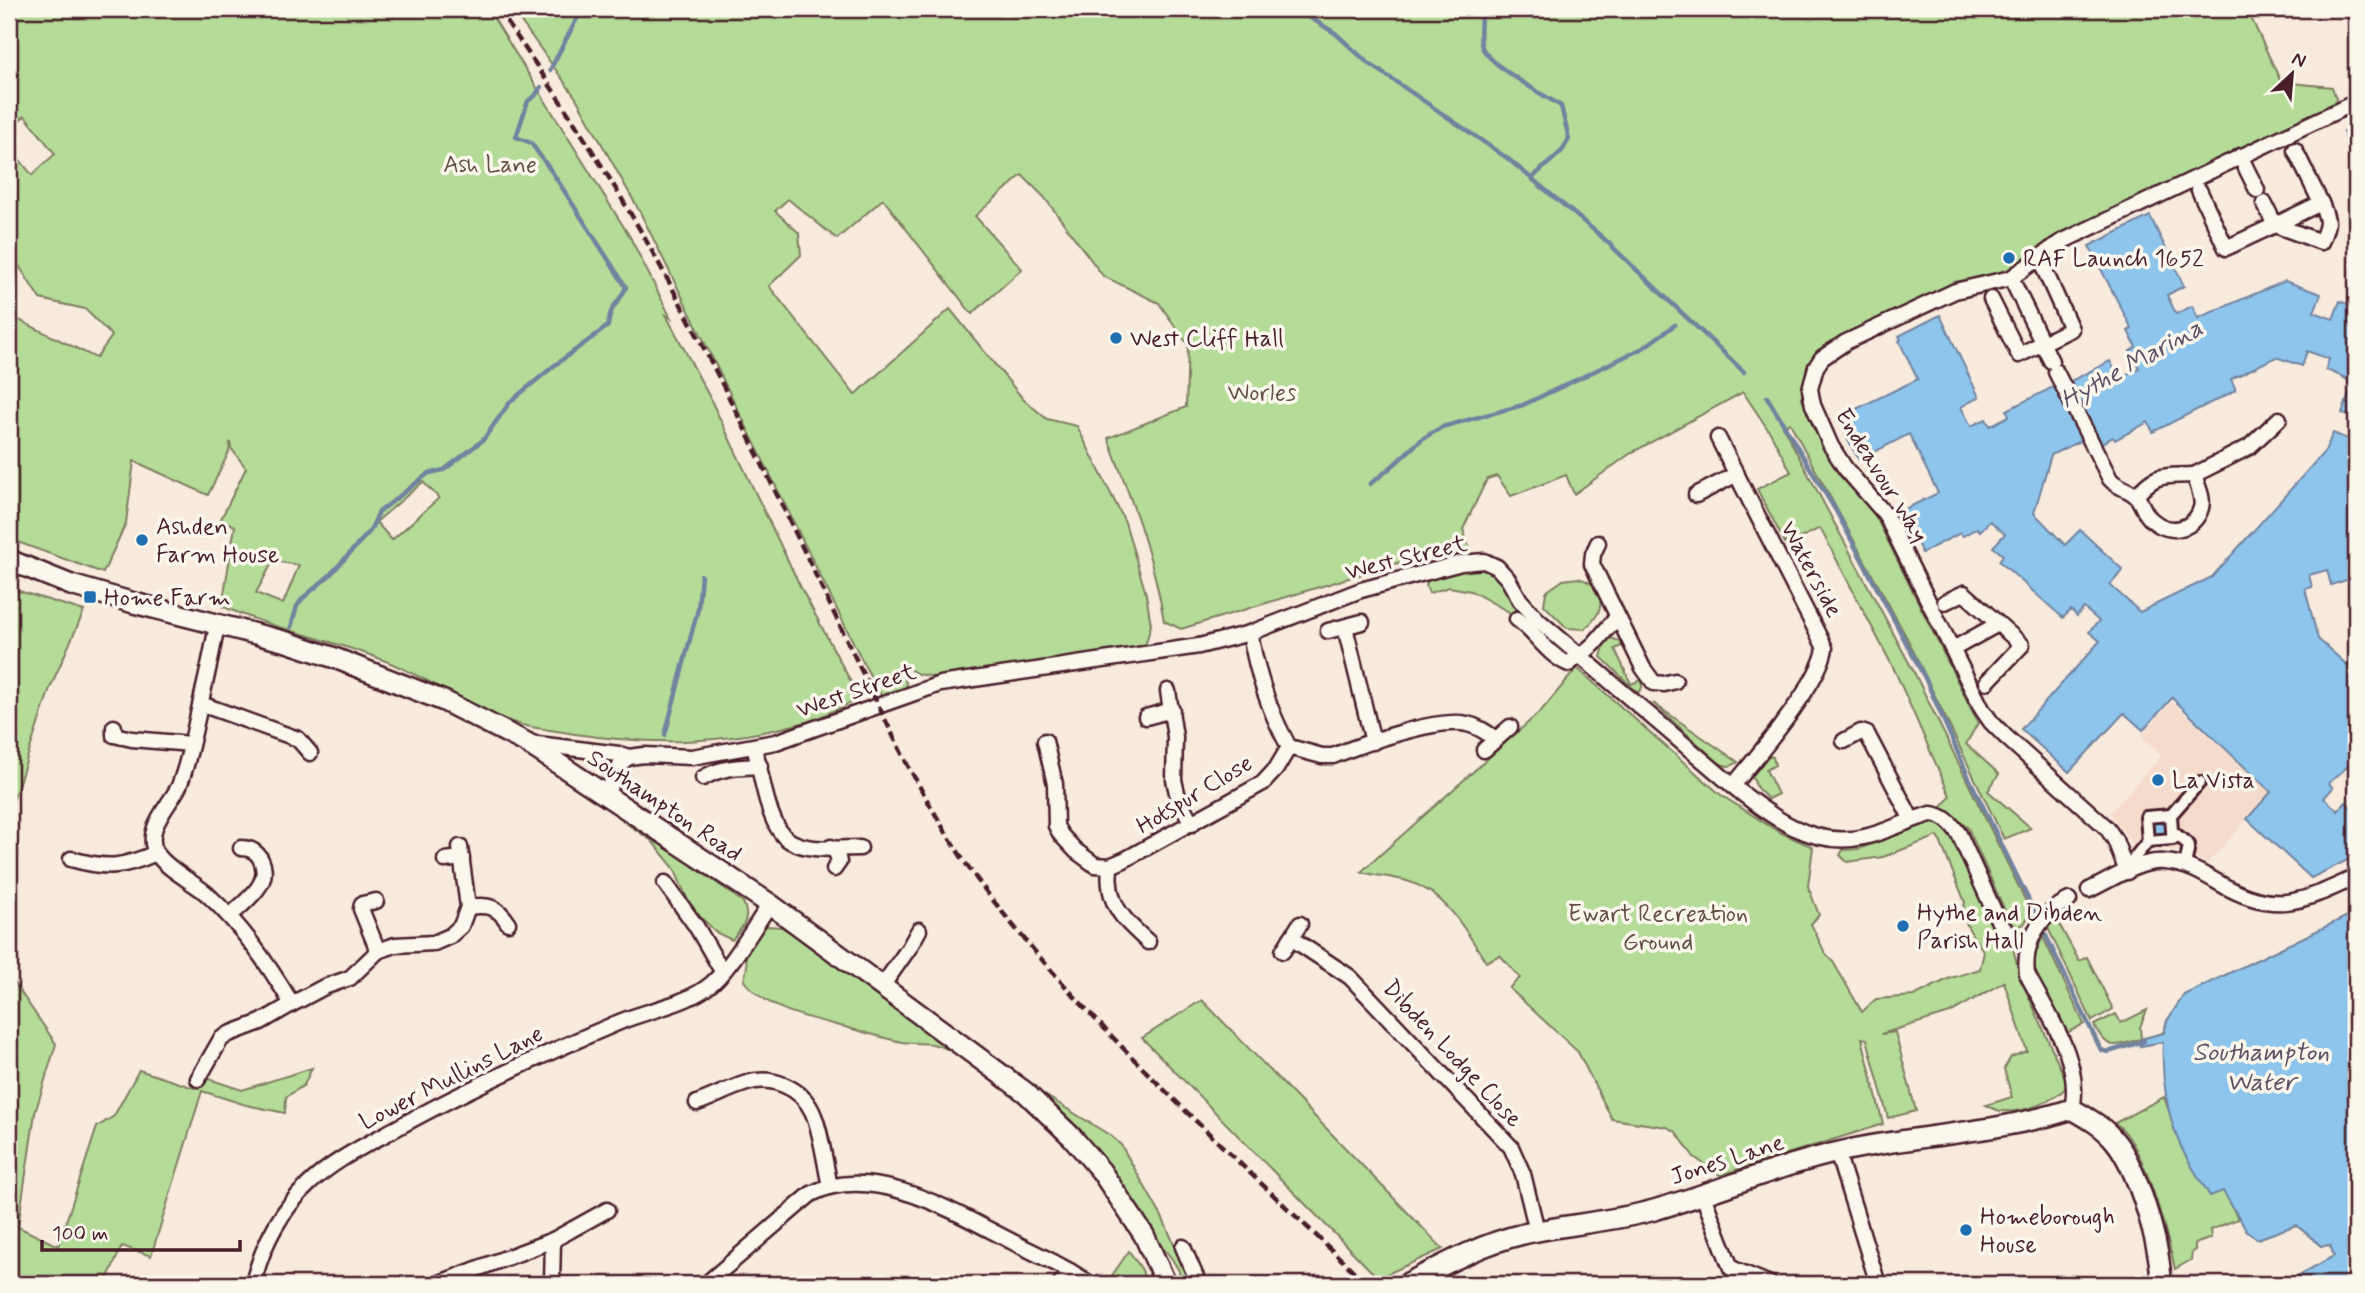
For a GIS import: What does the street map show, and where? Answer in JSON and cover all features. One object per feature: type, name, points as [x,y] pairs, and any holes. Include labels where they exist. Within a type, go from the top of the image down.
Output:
[{"type":"street","name":"Endeavour Way","points":[[2126,870],[2115,840],[2107,828],[1991,722],[1982,709],[1885,514],[1845,468],[1831,446],[1813,405],[1810,389],[1816,367],[1822,358],[1846,342],[1955,291],[2011,278],[2061,242],[2356,102]]},
{"type":"street","points":[[2240,156],[2275,225],[2321,242],[2328,225],[2328,217],[2295,150]]},
{"type":"street","points":[[2199,190],[2226,248],[2320,203]]},
{"type":"street","points":[[1991,299],[2019,355],[2071,329],[2045,271]]},
{"type":"street","points":[[2011,278],[2085,433],[2115,485],[2136,496],[2149,518],[2166,528],[2179,530],[2191,523],[2201,508],[2201,497],[2194,475]]},
{"type":"street","points":[[2136,496],[2153,479],[2194,475],[2249,447],[2279,419]]},
{"type":"street","name":"Waterside","points":[[1718,438],[1825,648],[1818,671],[1783,722],[1733,786]]},
{"type":"street","points":[[1696,495],[1737,474]]},
{"type":"street","points":[[1598,543],[1592,564],[1648,677],[1654,683],[1675,681]]},
{"type":"street","name":"Southampton Road","points":[[9,560],[84,588],[287,642],[397,681],[455,706],[527,743],[770,904],[1025,1092],[1072,1137],[1125,1204],[1144,1235],[1166,1284]]},
{"type":"street","name":"West Street","points":[[527,743],[629,757],[692,757],[754,747],[776,742],[940,684],[1199,646],[1250,633],[1361,590],[1461,563],[1484,561],[1503,573],[1520,600],[1538,620],[1760,807],[1811,835],[1839,839],[1861,838],[1931,814],[1938,814],[1952,823],[1999,922],[2006,931],[2028,945]]},
{"type":"street","points":[[1945,602],[1964,593],[2022,645],[1987,682]]},
{"type":"street","points":[[1517,619],[1560,660],[1569,664],[1594,644],[1617,617]]},
{"type":"street","points":[[1328,631],[1362,622]]},
{"type":"street","points":[[217,624],[183,776],[154,832],[153,841],[156,853],[230,916],[257,948],[292,1004]]},
{"type":"street","points":[[1953,649],[1998,624]]},
{"type":"street","points":[[1345,627],[1373,742]]},
{"type":"street","points":[[1250,633],[1263,689],[1289,747],[1322,756],[1333,756],[1373,742],[1447,723],[1468,724],[1496,739]]},
{"type":"street","points":[[1168,691],[1175,737],[1174,780],[1178,797],[1192,824]]},
{"type":"street","points":[[201,704],[298,739],[310,752]]},
{"type":"street","points":[[1146,717],[1172,710]]},
{"type":"street","points":[[1484,750],[1510,727]]},
{"type":"street","points":[[106,749],[114,731],[132,739],[191,744]]},
{"type":"street","points":[[1844,741],[1861,732],[1867,734],[1912,820]]},
{"type":"street","points":[[1045,741],[1055,784],[1056,826],[1061,835],[1091,863],[1110,866],[1109,892],[1114,904],[1148,942]]},
{"type":"street","points":[[754,747],[771,812],[781,833],[790,841],[802,845],[860,848]]},
{"type":"street","name":"Hotspur Close","points":[[1110,866],[1192,824],[1263,783],[1276,769],[1289,747]]},
{"type":"street","points":[[606,793],[622,762],[629,757]]},
{"type":"street","points":[[703,778],[715,771],[733,767],[760,766]]},
{"type":"street","points":[[2126,870],[2148,841],[2146,817],[2171,815],[2200,782]]},
{"type":"street","points":[[2148,841],[2173,839],[2171,815]]},
{"type":"street","points":[[2172,831],[2189,845],[2185,866]]},
{"type":"street","points":[[230,916],[255,891],[264,876],[264,867],[259,856],[249,848],[241,848]]},
{"type":"street","points":[[831,848],[837,854],[839,862],[834,869]]},
{"type":"street","points":[[198,1079],[221,1040],[229,1034],[261,1022],[324,987],[350,978],[379,951],[396,945],[434,943],[450,936],[461,926],[468,907],[461,852],[444,860]]},
{"type":"street","points":[[71,859],[114,867],[133,863],[156,853]]},
{"type":"street","points":[[2089,890],[2126,870],[2164,861],[2185,866],[2243,896],[2264,902],[2303,900],[2356,877]]},
{"type":"street","points":[[665,883],[696,926],[722,971]]},
{"type":"street","points":[[2069,900],[2050,910],[2043,918],[2028,945],[2025,959],[2027,974],[2073,1068],[2076,1094],[2072,1109],[2095,1122],[2125,1154],[2155,1240],[2161,1284]]},
{"type":"street","points":[[376,901],[362,904],[361,909],[379,951]]},
{"type":"street","name":"Lower Mullins Lane","points":[[253,1284],[263,1251],[284,1212],[309,1184],[343,1158],[494,1076],[631,1017],[688,998],[709,986],[770,904]]},
{"type":"street","points":[[468,907],[494,907],[508,923]]},
{"type":"street","points":[[1283,951],[1300,924]]},
{"type":"street","points":[[883,985],[919,930]]},
{"type":"street","name":"Dibden Lodge Close","points":[[1291,938],[1350,977],[1511,1147],[1523,1174],[1537,1231]]},
{"type":"street","points":[[697,1104],[748,1082],[776,1082],[790,1088],[803,1098],[812,1111],[830,1186]]},
{"type":"street","name":"Jones Lane","points":[[1406,1284],[1456,1258],[1495,1242],[1537,1231],[1652,1210],[1795,1162],[1837,1152],[2015,1123],[2072,1109]]},
{"type":"street","points":[[1837,1152],[1878,1284]]},
{"type":"street","points":[[706,1284],[811,1194],[830,1186],[867,1185],[913,1195],[956,1213],[1070,1271],[1090,1284]]},
{"type":"street","points":[[1702,1193],[1731,1268],[1770,1284]]},
{"type":"street","points":[[440,1283],[465,1279],[553,1240],[588,1210],[607,1210]]},
{"type":"street","points":[[552,1284],[553,1240]]},
{"type":"street","points":[[1183,1247],[1199,1284]]},
{"type":"street","points":[[1060,1284],[1070,1271]]},
{"type":"shaded area","points":[[2172,702],[2271,792],[2207,864],[2192,855],[2175,850],[2137,851],[2110,813],[2162,755],[2141,736]]},
{"type":"green space","name":"Ash Lane","points":[[9,9],[488,9],[630,237],[802,590],[860,699],[806,722],[719,739],[634,740],[575,734],[504,719],[383,660],[241,614],[222,606],[235,526],[221,519],[246,468],[231,448],[230,442],[229,452],[208,495],[134,461],[126,523],[103,573],[9,539],[9,315],[96,358],[112,336],[85,309],[40,299],[9,250],[9,146],[32,175],[55,154],[25,116],[9,128]],"holes":[[[423,482],[439,498],[392,540],[376,522]],[[273,561],[299,565],[283,604],[256,593]]]},
{"type":"green space","name":"Worles","points":[[512,9],[2247,9],[2281,82],[2332,87],[2337,102],[2049,239],[2022,263],[1996,276],[1966,280],[1828,344],[1808,364],[1802,399],[1821,445],[1840,476],[1873,511],[1978,723],[1966,744],[1999,774],[1988,791],[2031,828],[2004,839],[1908,640],[1790,423],[1783,427],[1915,674],[2031,912],[2024,924],[2018,927],[2010,922],[1968,828],[1939,811],[1950,796],[1895,671],[1820,528],[1786,545],[1757,489],[1791,472],[1771,434],[1743,392],[1631,453],[1574,494],[1566,475],[1511,496],[1497,476],[1487,479],[1463,529],[1470,550],[1424,555],[1181,629],[1164,621],[1148,551],[1108,438],[1186,407],[1188,345],[1159,303],[1103,276],[1044,197],[1022,175],[975,216],[1022,269],[972,314],[883,199],[837,239],[788,199],[775,211],[799,233],[801,255],[769,286],[855,395],[950,309],[1023,399],[1047,419],[1077,426],[1125,522],[1146,594],[1151,625],[1146,643],[1136,649],[935,677],[918,674],[902,665],[907,688],[883,699],[640,212],[576,98]]},
{"type":"green space","points":[[1475,567],[1486,569],[1499,577],[1517,608],[1529,620],[1527,622],[1471,591],[1449,587],[1429,593],[1426,586],[1429,577]]},
{"type":"green space","points":[[1578,578],[1595,587],[1600,600],[1597,615],[1584,629],[1567,628],[1544,605],[1546,592],[1563,580]]},
{"type":"green space","points":[[9,588],[84,611],[50,688],[9,813]]},
{"type":"green space","points":[[1611,638],[1626,644],[1615,649],[1631,684],[1642,680],[1642,688],[1638,693],[1601,657],[1605,642]]},
{"type":"green space","name":"Ewart Recreation Ground","points":[[1577,668],[1721,795],[1779,832],[1813,847],[1808,886],[1819,915],[1811,924],[1825,953],[1832,960],[1862,1012],[1876,999],[1914,996],[1948,979],[1980,969],[1984,952],[1966,922],[1965,902],[1938,836],[1883,857],[1847,862],[1840,855],[1843,850],[1859,849],[1929,822],[1941,824],[1954,835],[1990,921],[2013,948],[2020,977],[2068,1085],[2055,1097],[2029,1108],[2002,1111],[1986,1105],[2012,1097],[2004,1069],[2011,1057],[2027,1051],[2004,982],[1950,1013],[1881,1034],[1895,1032],[1916,1111],[1888,1118],[1867,1039],[1862,1038],[1883,1124],[1720,1175],[1694,1157],[1676,1132],[1667,1127],[1612,1119],[1578,1052],[1509,988],[1520,978],[1500,955],[1486,962],[1463,926],[1435,895],[1404,880],[1361,872],[1541,711]]},
{"type":"green space","points":[[1653,703],[1738,762],[1729,766],[1719,763]]},
{"type":"green space","points":[[1767,755],[1773,757],[1775,765],[1766,770],[1778,794],[1768,799],[1757,788],[1752,776],[1755,766]]},
{"type":"green space","points":[[626,817],[743,902],[746,918],[732,940],[717,933],[691,908],[674,868],[652,841],[623,821]]},
{"type":"green space","name":"Southampton Water","points":[[2356,912],[2356,1284],[2283,1284],[2334,1256],[2330,1245],[2322,1246],[2296,1225],[2257,1239],[2227,1196],[2238,1219],[2210,1230],[2211,1238],[2195,1244],[2191,1260],[2175,1269],[2145,1168],[2126,1133],[2115,1123],[2164,1097],[2171,1117],[2163,1042],[2140,1046],[2141,1039],[2163,1033],[2167,1021],[2184,995]]},
{"type":"green space","points":[[2056,918],[2079,961],[2087,957],[2113,1009],[2092,1021],[2048,928]]},
{"type":"green space","points":[[767,926],[782,927],[952,1046],[949,1050],[931,1044],[888,1039],[790,1012],[765,1000],[744,981],[747,966],[745,952],[758,933]]},
{"type":"green space","points":[[2043,937],[2084,1024],[2065,1034],[2035,971],[2035,956]]},
{"type":"green space","points":[[9,975],[56,1044],[35,1113],[18,1227],[58,1246],[97,1127],[114,1116],[139,1070],[194,1088],[209,1079],[242,1090],[312,1068],[304,1085],[286,1097],[285,1113],[246,1105],[202,1091],[151,1256],[122,1246],[105,1284],[9,1284]]},
{"type":"green space","points":[[1202,1000],[1443,1249],[1378,1278],[1142,1038]]},
{"type":"green space","points":[[2147,1010],[2140,1027],[2141,1039],[2113,1045],[2103,1040],[2094,1025],[2116,1014],[2121,1023]]},
{"type":"green space","points":[[1040,1092],[1121,1145],[1162,1217],[1192,1284],[1181,1284],[1179,1271],[1172,1259]]},
{"type":"green space","points":[[1129,1251],[1142,1270],[1146,1284],[1106,1284]]},
{"type":"water","points":[[2356,126],[2356,160],[2343,132]]},
{"type":"water","points":[[2150,216],[2184,286],[2167,295],[2176,314],[2192,306],[2198,318],[2285,281],[2321,294],[2314,312],[2333,319],[2340,301],[2352,306],[2356,295],[2356,419],[2342,413],[2350,384],[2344,377],[2326,370],[2329,359],[2307,351],[2302,366],[2276,357],[2231,379],[2236,390],[2153,432],[2148,422],[2115,440],[2113,437],[2100,444],[2092,429],[2079,436],[2080,441],[2051,455],[2034,513],[2065,545],[2080,530],[2123,570],[2110,585],[2140,612],[2212,577],[2325,451],[2333,433],[2350,440],[2356,423],[2356,569],[2347,580],[2331,585],[2327,570],[2309,575],[2312,587],[2305,589],[2318,639],[2356,673],[2356,759],[2329,783],[2333,788],[2324,798],[2338,811],[2346,802],[2356,813],[2356,856],[2311,878],[2247,819],[2271,792],[2172,698],[2143,730],[2124,713],[2069,772],[2021,729],[2100,641],[2089,632],[2099,621],[2084,608],[2077,616],[2071,610],[2063,618],[1999,561],[2003,555],[1993,547],[2005,534],[1990,521],[1980,531],[1977,528],[1963,536],[1960,533],[1922,553],[1901,511],[1938,493],[1909,434],[1859,460],[1845,435],[1854,410],[1918,379],[1899,336],[1940,315],[1979,397],[1961,407],[1971,426],[1986,419],[1990,426],[2009,416],[2007,410],[2055,386],[2064,402],[2069,382],[2110,361],[2119,378],[2139,368],[2130,351],[2136,347],[2128,331],[2132,329],[2089,246]]},
{"type":"water","points":[[2166,821],[2167,836],[2151,837],[2150,822]]},
{"type":"water","name":"Southampton Water","points":[[2356,912],[2356,1284],[2283,1284],[2334,1256],[2330,1245],[2322,1246],[2296,1225],[2257,1239],[2247,1231],[2223,1191],[2210,1196],[2182,1149],[2172,1124],[2164,1083],[2163,1042],[2140,1046],[2141,1039],[2164,1033],[2167,1021],[2184,995]]},
{"type":"waterway","points":[[550,70],[582,9]]},
{"type":"waterway","points":[[1296,9],[1335,33],[1367,62],[1507,158],[1601,236],[1744,372]]},
{"type":"waterway","points":[[1481,9],[1481,43],[1487,54],[1506,71],[1561,106],[1569,139],[1562,151],[1532,178]]},
{"type":"waterway","points":[[291,627],[297,606],[303,598],[330,575],[370,531],[379,512],[429,473],[444,470],[483,440],[510,402],[608,326],[611,312],[626,287],[531,143],[516,137],[528,101],[541,87]]},
{"type":"waterway","points":[[1370,484],[1422,439],[1442,427],[1523,405],[1643,348],[1675,325]]},
{"type":"waterway","points":[[1767,397],[1836,511],[1926,680],[1969,778],[2035,913]]},
{"type":"waterway","points":[[665,735],[698,609],[701,575]]},
{"type":"waterway","points":[[2045,934],[2101,1050],[2108,1052],[2144,1041]]},
{"type":"railway","points":[[498,9],[620,195],[657,260],[754,447],[907,764],[971,872],[1025,940],[1118,1043],[1216,1141],[1367,1284]]},
{"type":"place","name":"RAF Launch 1652","points":[[2009,258]]},
{"type":"place","name":"West Cliff Hall","points":[[1116,338]]},
{"type":"place","name":"Ashden Farm House","points":[[142,540]]},
{"type":"place","name":"Home Farm","points":[[90,597]]},
{"type":"place","name":"La Vista","points":[[2158,780]]},
{"type":"place","name":"Hythe and Dibden Parish Hall","points":[[1903,926]]},
{"type":"place","name":"Homeborough House","points":[[1966,1230]]},
{"type":"water label","name":"Hythe Marina","points":[[2131,363]]}]
